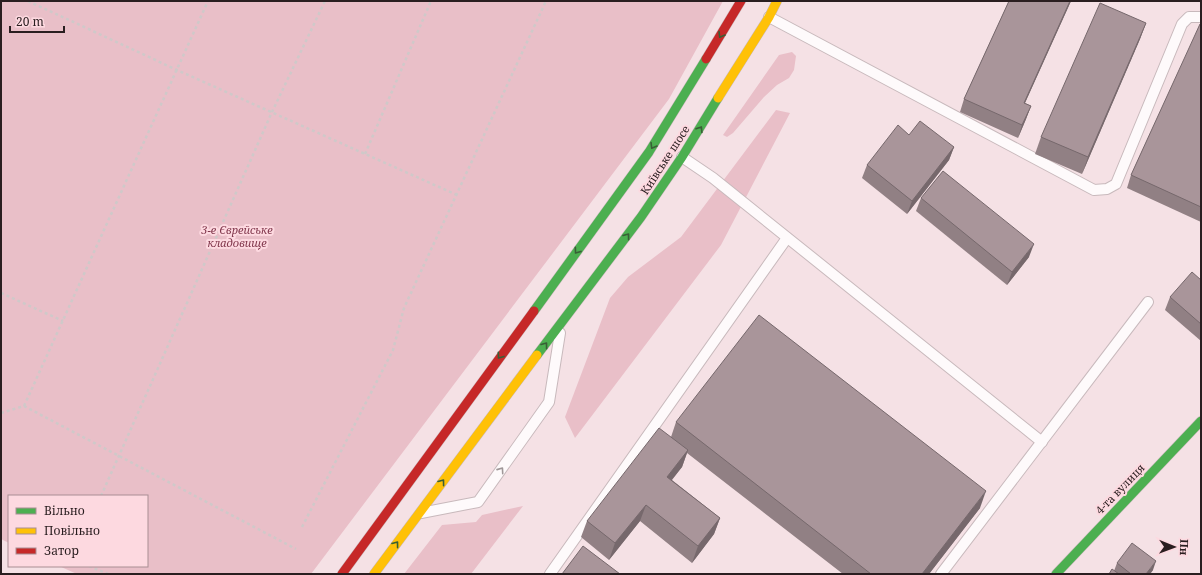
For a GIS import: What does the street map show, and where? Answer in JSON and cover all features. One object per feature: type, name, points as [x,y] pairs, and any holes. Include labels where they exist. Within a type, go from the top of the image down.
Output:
[{"type":"main road","points":[[342,574],[649,152],[740,1]]},
{"type":"main road","name":"Київське шосе","points":[[374,574],[641,218],[682,157],[769,17],[777,1]]},
{"type":"main road","name":"4-та вулиця","points":[[1056,574],[1201,421]]},
{"type":"lane","points":[[769,17],[1094,190],[1107,189],[1116,184],[1182,24],[1189,17],[1201,17]]},
{"type":"lane","points":[[682,157],[712,178],[1042,442]]},
{"type":"lane","points":[[550,574],[787,238]]},
{"type":"lane","points":[[941,574],[1148,302]]},
{"type":"lane","points":[[418,514],[478,502],[549,402],[561,323]]},
{"type":"path","points":[[28,1],[177,70],[457,195]]},
{"type":"path","points":[[1,414],[24,406],[208,1]]},
{"type":"path","points":[[101,495],[272,112],[325,1]]},
{"type":"path","points":[[365,154],[430,1]]},
{"type":"path","points":[[302,526],[393,350],[404,308],[546,1]]},
{"type":"path","points":[[1,292],[63,321]]},
{"type":"path","points":[[24,406],[296,549]]},
{"type":"path","points":[[91,567],[108,574]]},
{"type":"green space","name":"3-е Єврейське кладовище","points":[[1,1],[723,1],[669,99],[311,574],[77,574],[61,567],[148,567],[148,495],[8,495],[8,542],[1,539]]},
{"type":"green space","points":[[792,52],[796,56],[794,70],[789,78],[777,85],[764,97],[733,133],[727,137],[723,135],[779,55]]},
{"type":"green space","points":[[776,110],[790,113],[721,245],[575,438],[565,417],[610,298],[628,277],[681,237]]},
{"type":"green space","points":[[523,506],[471,574],[404,574],[442,525],[476,522],[482,515]]},
{"type":"building","points":[[1009,1],[1070,1],[1024,103],[1031,106],[1022,125],[964,99]]},
{"type":"building","points":[[1100,3],[1146,23],[1088,157],[1041,137]]},
{"type":"building","points":[[1201,24],[1201,207],[1131,175]]},
{"type":"building","points":[[920,121],[954,147],[912,201],[867,165],[898,125],[909,135]]},
{"type":"building","points":[[943,171],[1034,244],[1012,272],[921,198]]},
{"type":"building","points":[[1192,272],[1201,280],[1201,324],[1170,297]]},
{"type":"building","points":[[759,315],[986,491],[922,574],[871,574],[676,422]]},
{"type":"building","points":[[659,428],[688,450],[667,477],[720,518],[698,546],[646,505],[615,543],[587,521]]},
{"type":"building","points":[[1132,543],[1156,561],[1146,574],[1131,574],[1117,563]]},
{"type":"building","points":[[583,546],[620,574],[562,574]]},
{"type":"building","points":[[1112,569],[1119,574],[1109,574]]},
{"type":"traffic: fast","points":[[534,311],[649,152],[706,59]]},
{"type":"traffic: fast","points":[[537,355],[641,217],[682,157],[718,98]]},
{"type":"traffic: fast","points":[[1056,574],[1201,421]]},
{"type":"traffic: slow","points":[[718,98],[769,17],[777,1]]},
{"type":"traffic: slow","points":[[374,574],[537,355]]},
{"type":"traffic: jam","points":[[706,59],[741,1]]},
{"type":"traffic: jam","points":[[342,574],[534,311]]}]
